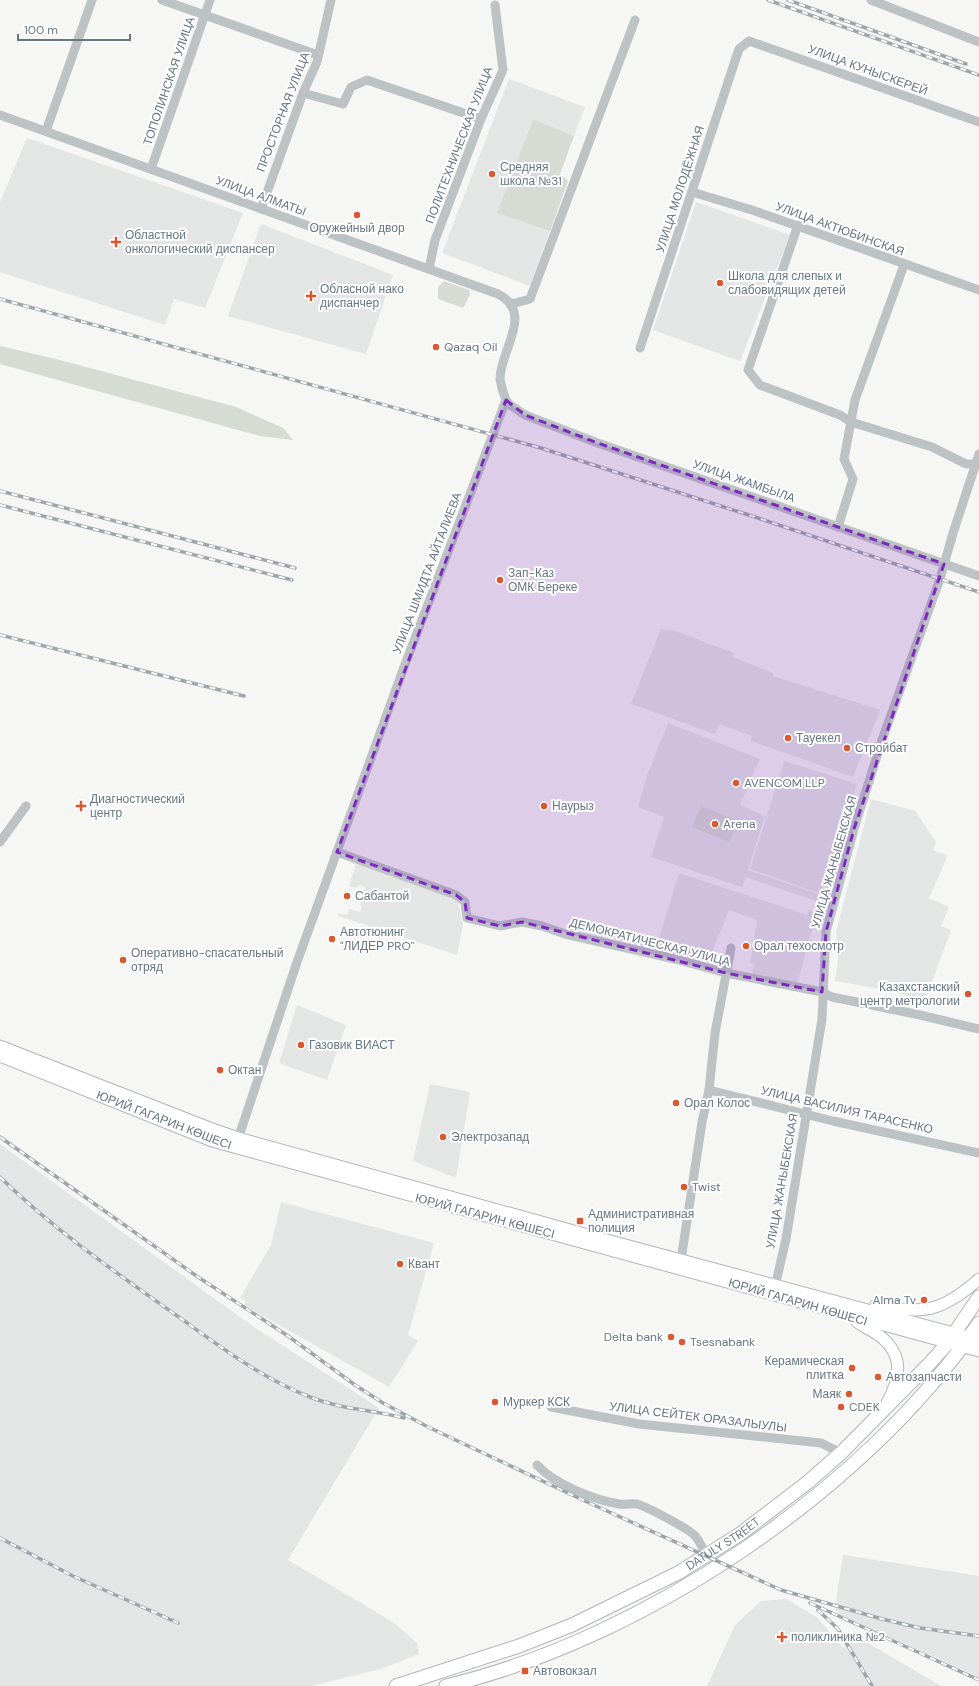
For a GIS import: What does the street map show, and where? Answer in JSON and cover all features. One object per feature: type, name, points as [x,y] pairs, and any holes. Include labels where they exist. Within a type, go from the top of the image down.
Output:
[{"type":"highway","name":"DATULY STREET","points":[[396,1686],[519,1646],[572,1625],[651,1587],[740,1534],[808,1482],[841,1453],[951,1339],[979,1297]]},
{"type":"highway","name":"DATULY STREET","points":[[450,1685],[483,1676],[573,1644],[613,1625],[722,1564],[808,1502],[850,1467],[893,1425],[945,1369],[970,1341],[979,1323]]},
{"type":"highway","points":[[881,1413],[893,1425]]},
{"type":"highway","points":[[449,1668],[450,1685]]},
{"type":"main road","name":"ЮРИЙ ГАГАРИН КӨШЕСІ","points":[[0,1046],[215,1130],[236,1143],[774,1290],[839,1302],[951,1339]]},
{"type":"main road","name":"ЮРИЙ ГАГАРИН КӨШЕСІ","points":[[0,1056],[212,1141],[236,1143],[681,1260],[848,1316],[951,1339],[970,1341],[979,1351]]},
{"type":"main road","points":[[839,1302],[865,1303],[905,1311],[927,1310],[936,1308],[960,1294],[979,1279]]},
{"type":"main road","points":[[848,1316],[882,1338],[892,1350],[897,1362],[897,1382],[881,1413]]},
{"type":"street","points":[[46,131],[92,0]]},
{"type":"street","points":[[162,0],[318,55]]},
{"type":"street","name":"ТОПОЛИНСКАЯ УЛИЦА","points":[[151,169],[210,0]]},
{"type":"street","name":"ПРОСТОРНАЯ УЛИЦА","points":[[261,209],[318,55],[331,0]]},
{"type":"street","points":[[871,0],[979,42]]},
{"type":"street","name":"ПОЛИТЕХНИЧЕСКАЯ УЛИЦА","points":[[429,269],[435,240],[481,119],[503,70],[495,5]]},
{"type":"street","points":[[506,400],[500,379],[501,368],[515,324],[512,304],[530,300],[635,20]]},
{"type":"street","name":"УЛИЦА КУНЫСКЕРЕЙ","points":[[749,40],[979,122]]},
{"type":"street","name":"УЛИЦА МОЛОДЁЖНАЯ","points":[[640,348],[740,49],[749,40]]},
{"type":"street","points":[[303,93],[343,104],[351,87],[367,80],[481,119]]},
{"type":"street","name":"УЛИЦА АЛМАТЫ","points":[[0,115],[498,294],[506,298],[512,304]]},
{"type":"street","name":"УЛИЦА АКТЮБИНСКАЯ","points":[[692,192],[798,225],[904,265],[979,290]]},
{"type":"street","points":[[798,225],[748,370],[760,385],[833,412],[851,422],[932,447],[966,464],[976,464]]},
{"type":"street","points":[[838,527],[853,479],[844,459],[856,400],[904,265]]},
{"type":"street","name":"УЛИЦА ЖАМБЫЛА","points":[[506,400],[510,405],[525,415],[979,576]]},
{"type":"street","name":"УЛИЦА ШМИДТА АЙТАЛИЕВА","points":[[236,1143],[288,988],[337,852],[506,400]]},
{"type":"street","name":"УЛИЦА ЖАНЫБЕКСКАЯ","points":[[774,1290],[786,1239],[822,1020],[822,992],[826,932],[854,829],[882,740],[944,564],[979,454]]},
{"type":"street","points":[[0,842],[26,806]]},
{"type":"street","name":"ДЕМОКРАТИЧЕСКАЯ УЛИЦА","points":[[337,852],[456,895],[465,902],[467,918],[500,926],[522,922],[535,924],[565,934],[675,959],[726,973],[822,992],[832,997],[920,1014],[979,1029]]},
{"type":"street","points":[[681,1260],[702,1122],[709,1090],[715,1033],[731,948]]},
{"type":"street","name":"УЛИЦА ВАСИЛИЯ ТАРАСЕНКО","points":[[709,1090],[806,1115],[979,1153]]},
{"type":"street","name":"УЛИЦА СЕЙТЕК ОРАЗАЛЫУЛЫ","points":[[551,1407],[639,1424],[822,1443],[841,1453]]},
{"type":"street","points":[[537,1465],[542,1470],[567,1486],[598,1500],[620,1504],[637,1504],[663,1517],[696,1536],[706,1555]]},
{"type":"highlighted area","points":[[506,400],[525,415],[595,442],[944,564],[854,829],[826,932],[822,992],[726,973],[522,922],[500,926],[467,918],[465,902],[456,895],[337,852]]},
{"type":"shaded area","name":"Средняя школа №31","points":[[509,79],[585,107],[574,136],[533,119],[497,213],[550,231],[530,286],[442,253]]},
{"type":"shaded area","points":[[533,119],[574,136],[560,174],[568,181],[550,231],[497,213]]},
{"type":"shaded area","name":"Областной онкологический диспансер","points":[[27,138],[243,213],[205,308],[174,299],[165,325],[0,272],[0,202]]},
{"type":"shaded area","name":"Школа для слепых и слабовидящих детей","points":[[696,202],[790,235],[740,361],[653,330]]},
{"type":"shaded area","name":"Обласной нако диспанчер","points":[[261,224],[393,275],[366,354],[228,316]]},
{"type":"shaded area","points":[[444,281],[469,290],[470,295],[463,308],[438,299],[438,287]]},
{"type":"shaded area","points":[[0,346],[56,359],[236,407],[283,428],[293,440],[260,436],[0,364]]},
{"type":"shaded area","points":[[661,629],[669,631],[670,629],[734,653],[733,657],[773,673],[773,676],[880,710],[853,777],[751,741],[752,736],[719,724],[715,734],[631,704]]},
{"type":"shaded area","points":[[668,723],[760,759],[740,805],[765,816],[748,870],[821,895],[819,902],[746,877],[742,887],[651,857],[664,817],[638,807],[647,775]]},
{"type":"shaded area","points":[[784,761],[857,784],[821,894],[750,869]]},
{"type":"shaded area","points":[[871,799],[915,811],[936,842],[933,851],[948,855],[929,898],[949,907],[941,926],[951,930],[925,1001],[892,991],[835,981],[838,960],[836,931]]},
{"type":"shaded area","name":"Arena","points":[[701,806],[738,821],[729,842],[692,827]]},
{"type":"shaded area","points":[[356,864],[458,900],[463,925],[457,955],[338,916],[338,913],[347,915],[349,909],[360,912],[362,906],[360,905],[365,887],[359,885],[357,888],[349,886]]},
{"type":"shaded area","points":[[679,873],[807,915],[808,910],[817,913],[795,991],[750,981],[754,964],[750,963],[757,920],[729,910],[708,962],[657,945]]},
{"type":"shaded area","name":"Газовик ВИАСТ","points":[[297,1005],[346,1025],[327,1080],[279,1063]]},
{"type":"shaded area","name":"Электрозапад","points":[[430,1084],[470,1092],[456,1178],[413,1161]]},
{"type":"shaded area","points":[[0,1144],[254,1327],[379,1408],[288,1560],[393,1622],[417,1643],[419,1654],[381,1669],[311,1686],[0,1686]]},
{"type":"shaded area","name":"Квант","points":[[281,1202],[434,1243],[408,1335],[418,1341],[389,1387],[244,1305],[246,1301],[240,1298],[271,1245]]},
{"type":"shaded area","points":[[843,1555],[979,1576],[979,1677],[839,1614],[835,1607]]},
{"type":"shaded area","name":"поликлиника №2","points":[[786,1599],[818,1618],[843,1648],[858,1637],[941,1686],[707,1686],[735,1625],[761,1601]]},
{"type":"railway","points":[[768,0],[979,75]]},
{"type":"railway","points":[[788,0],[966,64]]},
{"type":"railway","points":[[0,299],[541,448],[758,518],[979,592]]},
{"type":"railway","points":[[0,491],[295,568]]},
{"type":"railway","points":[[0,505],[292,580]]},
{"type":"railway","points":[[0,635],[244,696]]},
{"type":"railway","points":[[0,1137],[198,1277],[288,1336],[355,1385],[383,1403],[428,1427],[585,1501],[781,1590],[882,1619],[920,1628],[979,1636]]},
{"type":"railway","points":[[0,1177],[63,1232],[130,1283],[257,1371],[292,1389],[321,1401],[404,1418]]},
{"type":"railway","points":[[0,1538],[73,1576],[178,1623]]},
{"type":"railway","points":[[810,1603],[979,1680]]},
{"type":"railway","points":[[818,1610],[838,1629],[872,1686]]},
{"type":"place","name":"Средняя школа №31","points":[[492,174]]},
{"type":"place","name":"Оружейный двор","points":[[357,215]]},
{"type":"place","name":"Областной онкологический диспансер","points":[[116,242]]},
{"type":"place","name":"Школа для слепых и слабовидящих детей","points":[[720,283]]},
{"type":"place","name":"Обласной нако диспанчер","points":[[311,296]]},
{"type":"place","name":"Qazaq Oil","points":[[436,347]]},
{"type":"place","name":"Зап-Каз ОМК Береке","points":[[500,580]]},
{"type":"place","name":"Тауекел","points":[[788,738]]},
{"type":"place","name":"Стройбат","points":[[847,748]]},
{"type":"place","name":"AVENCOM LLP","points":[[736,783]]},
{"type":"place","name":"Диагностический центр","points":[[81,806]]},
{"type":"place","name":"Наурыз","points":[[544,806]]},
{"type":"place","name":"Arena","points":[[715,824]]},
{"type":"place","name":"Сабантой","points":[[347,896]]},
{"type":"place","name":"Автотюнинг \"ЛИДЕР PRO\"","points":[[332,939]]},
{"type":"place","name":"Орал техосмотр","points":[[746,946]]},
{"type":"place","name":"Оперативно-спасательный отряд","points":[[123,960]]},
{"type":"place","name":"Казахстанский центр метрологии","points":[[968,994]]},
{"type":"place","name":"Газовик ВИАСТ","points":[[301,1045]]},
{"type":"place","name":"Октан","points":[[220,1070]]},
{"type":"place","name":"Орал Колос","points":[[676,1103]]},
{"type":"place","name":"Электрозапад","points":[[443,1137]]},
{"type":"place","name":"Twist","points":[[684,1187]]},
{"type":"place","name":"Административная полиция","points":[[580,1221]]},
{"type":"place","name":"Квант","points":[[400,1264]]},
{"type":"place","name":"Alma Tv","points":[[924,1300]]},
{"type":"place","name":"Delta bank","points":[[671,1337]]},
{"type":"place","name":"Tsesnabank","points":[[682,1342]]},
{"type":"place","name":"Керамическая плитка","points":[[852,1368]]},
{"type":"place","name":"Автозапчасти","points":[[878,1377]]},
{"type":"place","name":"Маяк","points":[[849,1394]]},
{"type":"place","name":"Муркер КСК","points":[[495,1402]]},
{"type":"place","name":"CDEK","points":[[841,1407]]},
{"type":"place","name":"поликлиника №2","points":[[782,1637]]},
{"type":"place","name":"Автовокзал","points":[[525,1671]]}]
